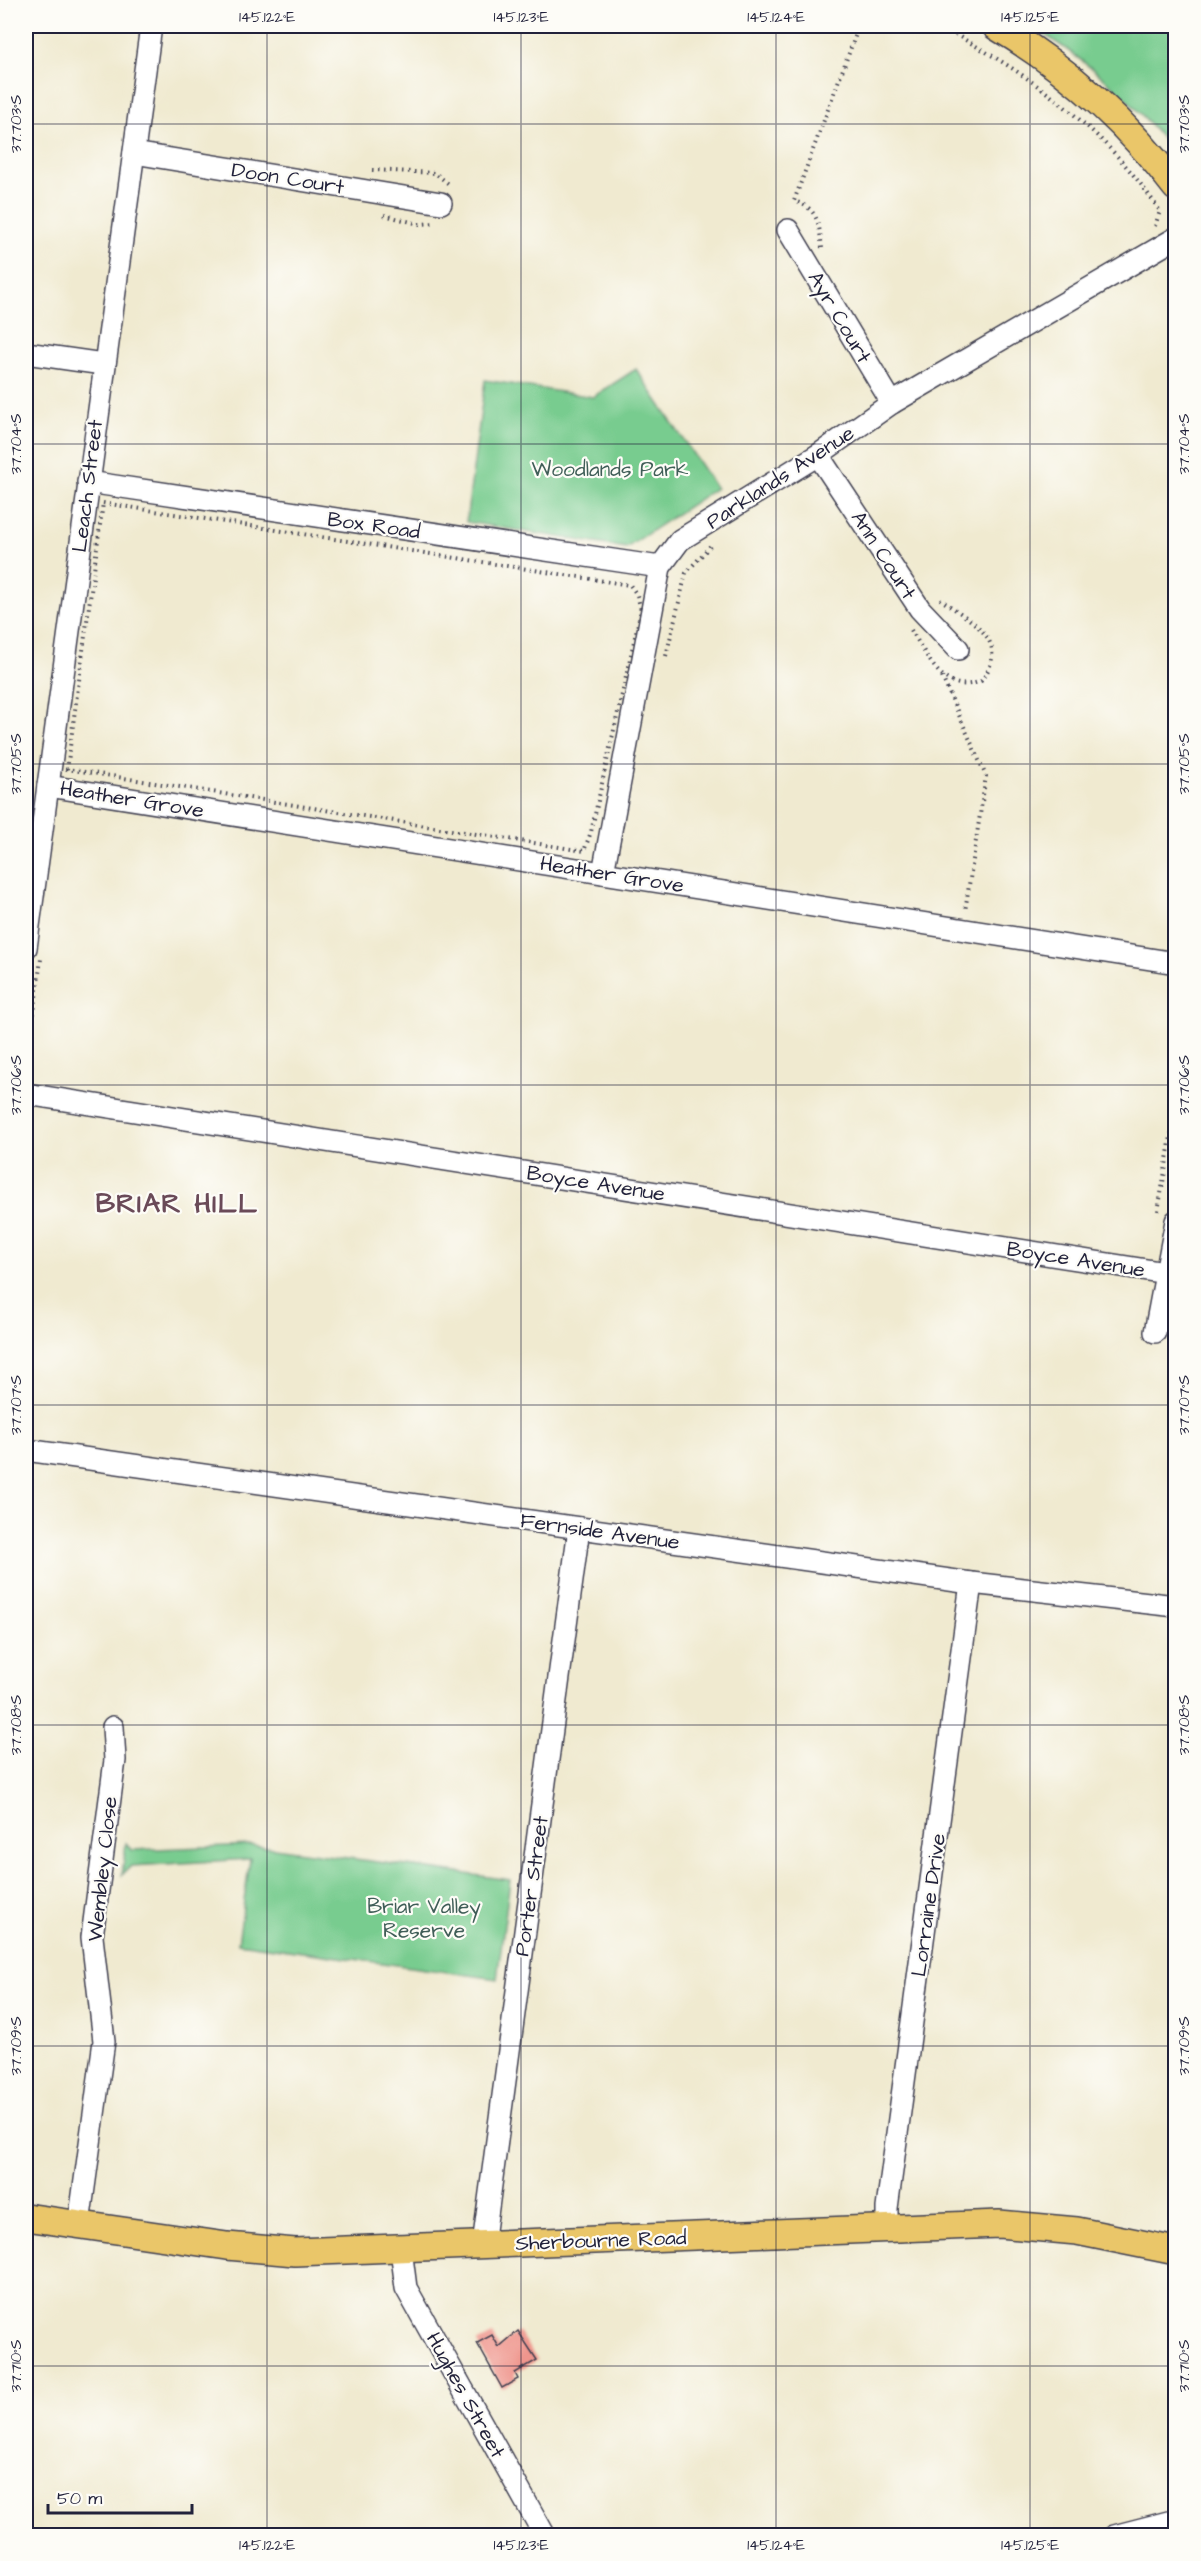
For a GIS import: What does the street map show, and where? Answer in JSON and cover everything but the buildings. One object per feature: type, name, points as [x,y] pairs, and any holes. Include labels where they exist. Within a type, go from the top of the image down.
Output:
[{"type":"main road","points":[[996,26],[1053,63],[1095,98],[1132,133],[1176,187]]},
{"type":"main road","name":"Sherbourne Road","points":[[26,2217],[272,2251],[401,2249],[1026,2224],[1077,2231],[1176,2251]]},
{"type":"street","name":"Leach Street","points":[[26,948],[151,26]]},
{"type":"street","name":"Doon Court","points":[[134,153],[441,203]]},
{"type":"street","name":"Ayr Court","points":[[788,230],[892,404]]},
{"type":"street","name":"Parklands Avenue","points":[[603,873],[660,567],[681,540],[818,455],[892,404],[1176,238]]},
{"type":"street","points":[[26,353],[104,364]]},
{"type":"street","name":"Ann Court","points":[[818,455],[920,609],[958,649]]},
{"type":"street","name":"Box Road","points":[[88,482],[660,567]]},
{"type":"street","name":"Heather Grove","points":[[48,786],[1176,963]]},
{"type":"street","name":"Boyce Avenue","points":[[29,1088],[1166,1273]]},
{"type":"street","points":[[1155,1332],[1166,1273],[1166,1221]]},
{"type":"street","name":"Fernside Avenue","points":[[26,1450],[971,1583],[1176,1606]]},
{"type":"street","name":"Porter Street","points":[[483,2245],[579,1528]]},
{"type":"street","name":"Lorraine Drive","points":[[887,2228],[887,2208],[971,1583]]},
{"type":"street","name":"Wembley Close","points":[[79,2224],[105,2041],[92,1937],[115,1760],[113,1727]]},
{"type":"street","name":"Hughes Street","points":[[401,2249],[406,2288],[545,2535]]},
{"type":"street","points":[[1114,2535],[1176,2520]]},
{"type":"path","points":[[823,252],[819,220],[807,205],[794,201],[859,26]]},
{"type":"path","points":[[939,26],[1027,76],[1083,122],[1150,196],[1160,211],[1157,224],[1151,231]]},
{"type":"path","points":[[67,769],[584,851],[591,832],[640,610],[637,595],[630,585],[103,503]]},
{"type":"path","points":[[940,673],[986,776],[963,929]]},
{"type":"path","points":[[26,1075],[29,1088]]},
{"type":"path","points":[[1166,1221],[1176,1108]]},
{"type":"green space","points":[[1031,26],[1175,26],[1175,155],[1128,100],[1072,53]]},
{"type":"green space","name":"Woodlands Park","points":[[636,369],[716,488],[626,548],[466,522],[485,380],[593,397]]},
{"type":"green space","name":"Briar Valley Reserve","points":[[126,1843],[132,1850],[252,1845],[510,1880],[497,1979],[238,1943],[250,1859],[131,1866],[122,1875]]},
{"type":"district","name":"BRIAR HILL","points":[[177,1203]]}]
